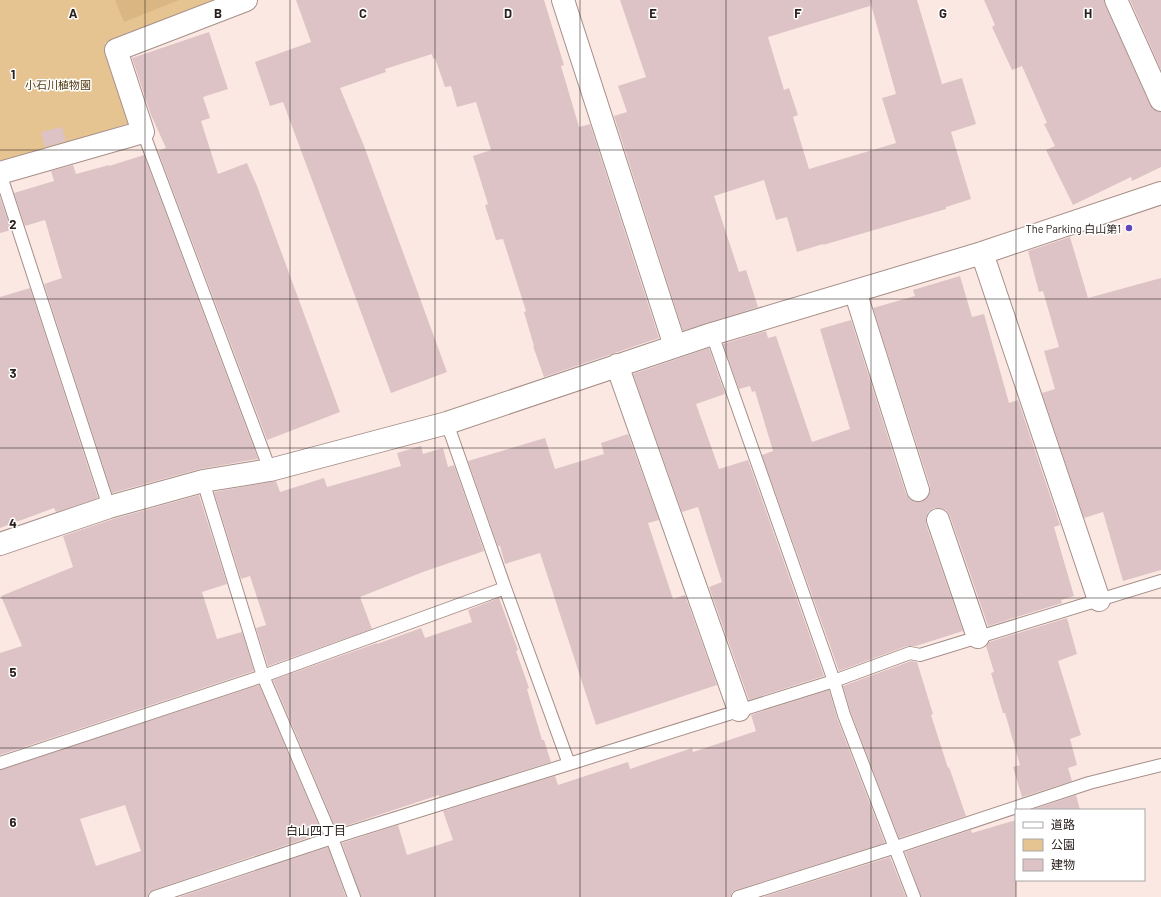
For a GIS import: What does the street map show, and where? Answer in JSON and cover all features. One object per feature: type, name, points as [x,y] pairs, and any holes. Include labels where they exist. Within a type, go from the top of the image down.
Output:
[{"type":"street","points":[[0,173],[143,132],[116,50],[246,0]]},
{"type":"street","points":[[563,0],[675,346]]},
{"type":"street","points":[[1116,0],[1161,100]]},
{"type":"street","points":[[0,544],[109,507],[203,481],[270,470],[447,423],[712,334],[982,253],[1161,193]]},
{"type":"street","points":[[982,253],[1099,600]]},
{"type":"street","points":[[856,291],[918,490]]},
{"type":"street","points":[[617,365],[739,710]]},
{"type":"street","points":[[938,520],[978,637]]},
{"type":"lane","points":[[143,132],[270,470]]},
{"type":"lane","points":[[0,173],[109,507]]},
{"type":"lane","points":[[712,334],[834,681],[844,715],[914,897]]},
{"type":"lane","points":[[447,423],[569,764]]},
{"type":"lane","points":[[203,481],[263,676],[332,838],[354,897]]},
{"type":"lane","points":[[155,897],[332,838],[834,681],[910,653],[920,655],[1161,581]]},
{"type":"lane","points":[[0,764],[263,676],[505,588]]},
{"type":"lane","points":[[738,897],[896,847],[1089,783],[1161,765]]},
{"type":"green space","name":"小石川植物園","points":[[0,0],[214,0],[105,43],[133,122],[0,164]]},
{"type":"shaded area","points":[[115,0],[179,0],[124,22]]},
{"type":"building","points":[[296,0],[544,0],[564,65],[561,66],[579,127],[590,124],[659,338],[544,377],[533,346],[524,312],[526,311],[503,239],[496,240],[485,205],[488,204],[473,156],[491,150],[476,102],[457,107],[451,86],[445,87],[435,58],[433,59],[432,54],[385,69],[386,72],[340,88],[364,146],[447,372],[391,393],[283,102],[270,106],[255,62],[311,42]]},
{"type":"building","points":[[620,0],[917,0],[942,84],[962,78],[976,124],[951,132],[971,199],[946,207],[946,209],[797,252],[787,217],[776,220],[764,180],[714,196],[739,272],[746,270],[758,307],[683,331],[614,116],[627,112],[618,86],[646,77]],"holes":[[[870,1],[896,94],[882,98],[896,143],[809,169],[793,117],[798,115],[789,88],[784,90],[768,37],[870,6]]]},
{"type":"building","points":[[984,0],[1104,0],[1150,105],[1154,110],[1161,112],[1161,167],[1132,181],[1131,177],[1073,205],[1046,150],[1055,146],[1044,124],[1047,123],[1022,66],[1012,70],[992,27],[995,25]]},
{"type":"building","points":[[1130,0],[1161,0],[1161,70]]},
{"type":"building","points":[[209,32],[228,89],[203,97],[210,118],[201,121],[218,174],[247,163],[257,186],[340,412],[267,440],[158,151],[166,148],[151,115],[132,58]]},
{"type":"building","points":[[62,127],[66,141],[45,147],[41,132]]},
{"type":"building","points":[[144,155],[258,459],[200,469],[112,493],[44,284],[62,278],[45,220],[25,226],[14,193],[54,181],[51,171],[73,165],[76,174]]},
{"type":"building","points":[[0,197],[11,230],[0,233]]},
{"type":"building","points":[[1070,237],[1088,298],[1161,278],[1161,570],[1123,581],[1103,512],[1084,518],[1042,393],[1055,389],[1044,351],[1059,347],[1043,291],[1039,292],[1028,251]]},
{"type":"building","points":[[960,276],[972,317],[984,314],[1009,403],[1018,400],[1060,525],[1054,527],[1074,596],[1061,600],[1062,603],[988,626],[950,516],[946,510],[934,508],[928,512],[926,524],[963,631],[916,646],[907,646],[839,671],[762,455],[773,451],[755,391],[752,392],[750,386],[739,389],[723,344],[766,331],[768,338],[776,336],[812,442],[850,429],[820,329],[851,320],[906,494],[910,499],[916,502],[921,502],[927,498],[930,492],[930,486],[873,308],[915,296],[913,290]]},
{"type":"building","points":[[30,288],[98,498],[56,512],[54,508],[0,528],[0,297]]},
{"type":"building","points":[[709,348],[725,394],[696,404],[719,469],[748,460],[824,676],[749,700],[709,587],[722,582],[698,507],[682,512],[633,374]]},
{"type":"building","points":[[628,434],[659,520],[648,523],[673,599],[685,595],[717,685],[596,725],[540,553],[505,564],[500,546],[498,546],[468,461],[545,438],[555,469],[604,454],[601,443]]},
{"type":"building","points":[[421,446],[423,454],[443,448],[448,467],[454,465],[484,551],[423,572],[360,597],[372,629],[268,666],[256,628],[266,625],[250,576],[241,579],[214,492],[276,481],[280,492],[324,478],[327,487],[401,466],[397,453]]},
{"type":"building","points":[[199,495],[227,584],[202,592],[217,639],[242,632],[254,671],[0,755],[0,653],[22,646],[1,596],[73,567],[63,536],[113,519]]},
{"type":"building","points":[[499,598],[518,650],[516,651],[529,688],[527,689],[542,740],[544,740],[551,762],[439,797],[439,795],[336,829],[273,680],[421,628],[425,638],[472,622],[468,610]]},
{"type":"building","points":[[1067,618],[1077,654],[1058,661],[1081,735],[1070,739],[1077,765],[1068,768],[1072,781],[1022,797],[1013,767],[1020,765],[1005,713],[1003,713],[991,673],[994,672],[986,646],[989,642]]},
{"type":"building","points":[[911,661],[917,662],[933,714],[931,715],[948,768],[949,767],[966,816],[899,838],[851,713],[843,686]]},
{"type":"building","points":[[259,685],[322,833],[153,890],[149,892],[148,897],[0,897],[0,770]],"holes":[[[125,805],[141,851],[96,866],[80,819]]]},
{"type":"building","points":[[829,690],[837,718],[885,843],[736,890],[732,892],[731,897],[361,897],[342,843],[398,825],[407,855],[453,840],[443,811],[555,776],[558,785],[628,762],[630,769],[692,748],[693,752],[756,731],[751,715]]},
{"type":"building","points":[[1076,795],[1080,809],[1034,809]]},
{"type":"building","points":[[1015,820],[1016,897],[921,897],[905,852],[971,830],[972,833]]},
{"type":"building","points":[[328,847],[346,897],[179,897]]},
{"type":"building","points":[[890,857],[906,897],[763,897]]},
{"type":"place","name":"The Parking 白山第1","points":[[1129,228]]},
{"type":"district","name":"白山四丁目","points":[[316,830]]}]
